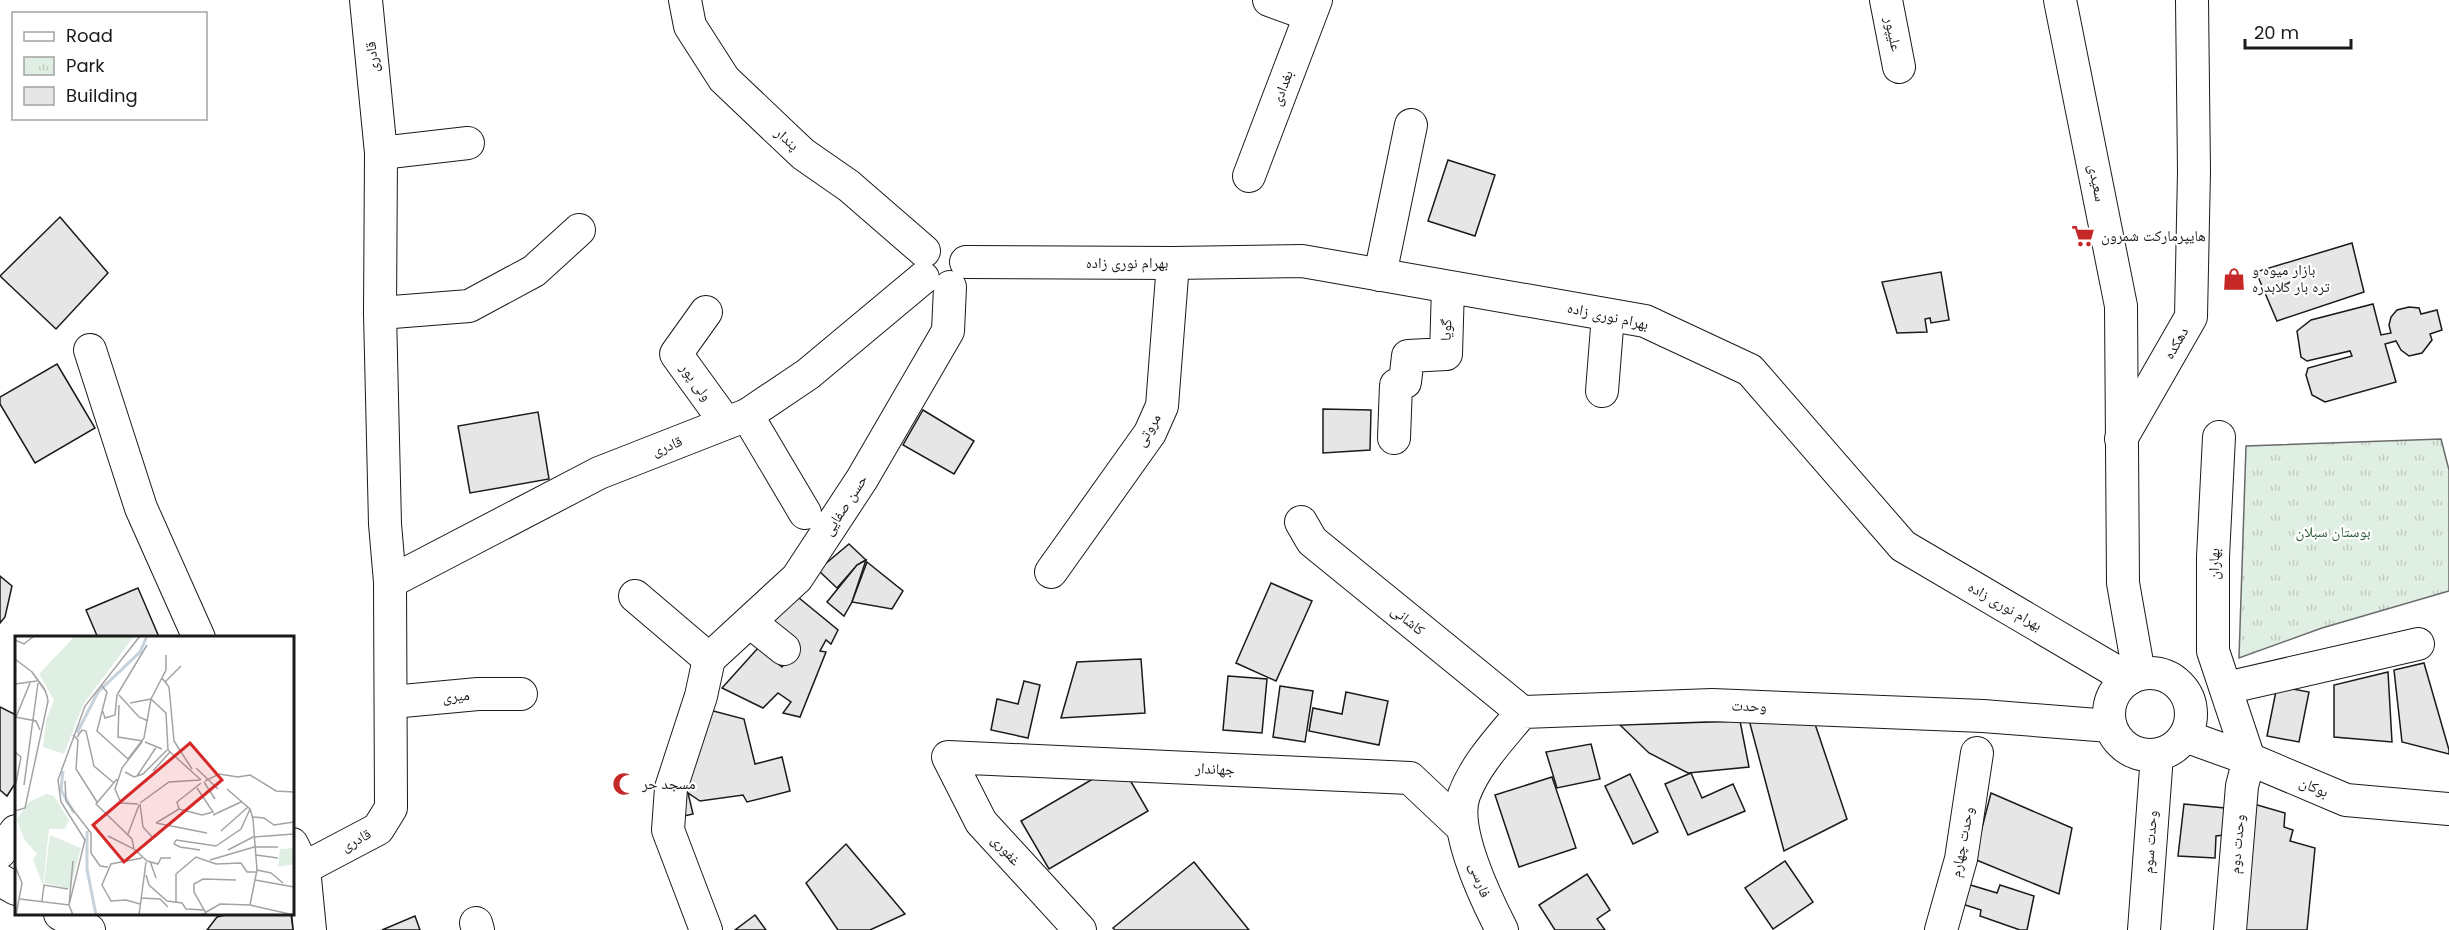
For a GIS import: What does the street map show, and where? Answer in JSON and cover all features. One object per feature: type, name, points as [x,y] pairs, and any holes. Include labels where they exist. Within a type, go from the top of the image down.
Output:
[{"type":"street","name":"قادری","points":[[310,930],[298,856],[378,828],[386,819],[391,808],[390,582],[385,524],[380,313],[381,153],[366,0]]},
{"type":"street","name":"پندار","points":[[685,0],[690,26],[724,79],[803,154],[849,186],[941,270]]},
{"type":"street","points":[[1269,0],[1313,7]]},
{"type":"street","name":"علیپور","points":[[1886,0],[1899,67]]},
{"type":"street","name":"سعیدی","points":[[2060,0],[2121,306],[2121,440]]},
{"type":"street","name":"دهکده","points":[[2121,440],[2192,317],[2194,171],[2192,0]]},
{"type":"street","name":"بغدادی","points":[[1249,176],[1313,7]]},
{"type":"street","points":[[1380,274],[1411,125]]},
{"type":"street","points":[[381,153],[468,143]]},
{"type":"street","points":[[380,313],[469,306],[534,271],[579,230]]},
{"type":"street","name":"بهرام نوری زاده","points":[[941,270],[1302,261],[1645,321],[1750,370],[1903,546],[2134,677]]},
{"type":"street","name":"مروتی","points":[[1051,572],[1150,433],[1162,406],[1173,263]]},
{"type":"street","name":"قادری","points":[[390,582],[599,473],[737,419],[808,374],[941,270]]},
{"type":"street","name":"حسن صفایی","points":[[709,659],[797,578],[862,479],[948,331],[941,270]]},
{"type":"street","name":"گویا","points":[[1394,438],[1396,385],[1405,382],[1408,356],[1446,354],[1448,287]]},
{"type":"street","name":"ولی پور","points":[[706,312],[675,354],[737,419]]},
{"type":"street","points":[[1602,391],[1608,315]]},
{"type":"street","points":[[90,350],[141,508],[198,636]]},
{"type":"street","points":[[737,419],[805,513]]},
{"type":"street","name":"بهاران","points":[[2219,437],[2213,557],[2213,651],[2249,759]]},
{"type":"street","points":[[2121,440],[2123,584],[2134,677]]},
{"type":"street","name":"کاشانی","points":[[1301,522],[1312,541],[1522,712]]},
{"type":"street","points":[[635,596],[709,659],[700,696],[671,788],[668,830],[706,930]]},
{"type":"street","points":[[750,622],[783,649]]},
{"type":"street","points":[[2226,688],[2418,644]]},
{"type":"street","points":[[2162,675],[2182,689],[2188,700],[2191,712],[2190,724],[2185,736],[2168,752],[2157,755],[2134,753],[2124,746],[2110,726],[2109,712],[2112,699],[2118,687],[2134,677],[2162,675]]},
{"type":"street","name":"میری","points":[[392,702],[478,694],[521,694]]},
{"type":"street","name":"وحدت","points":[[1522,712],[1712,705],[1983,716],[2110,726]]},
{"type":"street","points":[[1462,827],[1463,797],[1478,768],[1522,712]]},
{"type":"street","name":"بوکان","points":[[2185,736],[2249,759],[2346,800],[2449,809]]},
{"type":"street","name":"وحدت چهارم","points":[[1941,930],[1961,859],[1977,753]]},
{"type":"street","name":"وحدت سوم","points":[[2144,930],[2157,755]]},
{"type":"street","name":"جهاندار","points":[[948,757],[1410,778],[1462,827]]},
{"type":"street","name":"غفوری","points":[[948,757],[981,822],[1080,930]]},
{"type":"street","name":"وحدت دوم","points":[[2230,930],[2242,786],[2249,759]]},
{"type":"street","name":"فارسی","points":[[1462,827],[1482,891],[1502,930]]},
{"type":"street","points":[[0,852],[15,832]]},
{"type":"street","points":[[0,880],[15,888]]},
{"type":"street","points":[[62,915],[89,930]]},
{"type":"green space","name":"بوستان سبلان","points":[[2441,439],[2449,470],[2449,591],[2322,628],[2239,658],[2246,446]]},
{"type":"building","points":[[1448,160],[1495,175],[1475,236],[1428,221]]},
{"type":"building","points":[[60,217],[108,273],[56,329],[0,276]]},
{"type":"building","points":[[2352,243],[2364,292],[2277,321],[2256,272]]},
{"type":"building","points":[[1941,272],[1949,320],[1931,323],[1930,318],[1925,319],[1927,332],[1897,333],[1882,282]]},
{"type":"building","points":[[2373,304],[2381,335],[2391,333],[2389,325],[2391,317],[2397,310],[2409,307],[2419,308],[2421,314],[2437,310],[2442,330],[2430,334],[2432,340],[2422,353],[2409,356],[2401,350],[2396,341],[2385,344],[2396,382],[2325,402],[2312,395],[2306,375],[2308,368],[2352,356],[2350,351],[2307,361],[2301,357],[2297,331],[2311,320]]},
{"type":"building","points":[[57,364],[95,428],[35,463],[0,404],[0,397]]},
{"type":"building","points":[[1323,409],[1371,410],[1370,450],[1323,453]]},
{"type":"building","points":[[923,410],[974,441],[954,474],[903,445]]},
{"type":"building","points":[[538,412],[549,479],[470,493],[458,426]]},
{"type":"building","points":[[849,544],[866,560],[857,565],[837,588],[818,570]]},
{"type":"building","points":[[866,560],[852,602],[844,616],[827,602],[857,565]]},
{"type":"building","points":[[867,562],[903,591],[892,609],[852,602]]},
{"type":"building","points":[[0,576],[12,586],[5,617],[0,623]]},
{"type":"building","points":[[1271,583],[1312,601],[1276,681],[1236,663]]},
{"type":"building","points":[[138,588],[159,636],[97,636],[86,610]]},
{"type":"building","points":[[793,593],[838,630],[831,644],[826,640],[820,651],[826,652],[800,717],[783,713],[791,702],[778,693],[763,708],[722,688],[758,648],[782,667],[796,649],[758,620]]},
{"type":"building","points":[[1141,659],[1145,713],[1061,718],[1077,662]]},
{"type":"building","points":[[2424,663],[2449,754],[2402,742],[2394,670]]},
{"type":"building","points":[[2388,672],[2392,742],[2334,737],[2334,685]]},
{"type":"building","points":[[1228,676],[1267,679],[1262,733],[1223,730]]},
{"type":"building","points":[[1024,681],[1040,685],[1028,738],[991,730],[997,699],[1018,704]]},
{"type":"building","points":[[1280,686],[1313,691],[1305,742],[1273,737]]},
{"type":"building","points":[[2277,686],[2309,692],[2299,742],[2267,736]]},
{"type":"building","points":[[1346,692],[1388,701],[1379,745],[1309,731],[1313,708],[1342,714]]},
{"type":"building","points":[[0,707],[15,714],[15,784],[7,796],[0,790]]},
{"type":"building","points":[[702,708],[744,719],[755,764],[782,757],[790,791],[747,802],[743,795],[700,801],[688,793],[693,814],[675,818]]},
{"type":"building","points":[[1749,720],[1814,721],[1847,819],[1784,851]]},
{"type":"building","points":[[1740,721],[1749,767],[1688,773],[1649,753],[1620,725]]},
{"type":"building","points":[[1591,744],[1600,779],[1557,788],[1546,752]]},
{"type":"building","points":[[1123,768],[1148,811],[1049,869],[1021,821],[1103,773]]},
{"type":"building","points":[[1691,773],[1702,798],[1733,784],[1745,811],[1688,835],[1665,784]]},
{"type":"building","points":[[1630,774],[1658,832],[1633,844],[1605,786]]},
{"type":"building","points":[[1552,777],[1576,848],[1519,867],[1495,795]]},
{"type":"building","points":[[1991,793],[2072,828],[2059,894],[1974,859]]},
{"type":"building","points":[[2247,802],[2285,813],[2284,827],[2293,830],[2290,841],[2315,848],[2307,930],[2235,930]]},
{"type":"building","points":[[2184,804],[2225,808],[2224,835],[2216,836],[2215,858],[2178,856]]},
{"type":"building","points":[[846,844],[905,914],[870,930],[838,930],[806,883]]},
{"type":"building","points":[[1785,861],[1813,902],[1773,929],[1745,888]]},
{"type":"building","points":[[1194,862],[1249,930],[1115,930],[1113,928]]},
{"type":"building","points":[[1587,874],[1610,910],[1597,919],[1605,930],[1555,930],[1539,905]]},
{"type":"building","points":[[1964,883],[1997,893],[2000,885],[2034,896],[2027,930],[2020,930],[1980,916],[1981,910],[1959,903]]},
{"type":"building","points":[[291,915],[293,930],[207,930],[217,917]]},
{"type":"building","points":[[755,915],[766,930],[735,930]]},
{"type":"building","points":[[415,916],[420,930],[382,930]]},
{"type":"place","name":"هایپرمارکت شمرون","points":[[2083,236]]},
{"type":"place","name":"بازار میوه و تره بار گلابدره","points":[[2234,279]]},
{"type":"place","name":"مسجد حر","points":[[624,784]]}]
